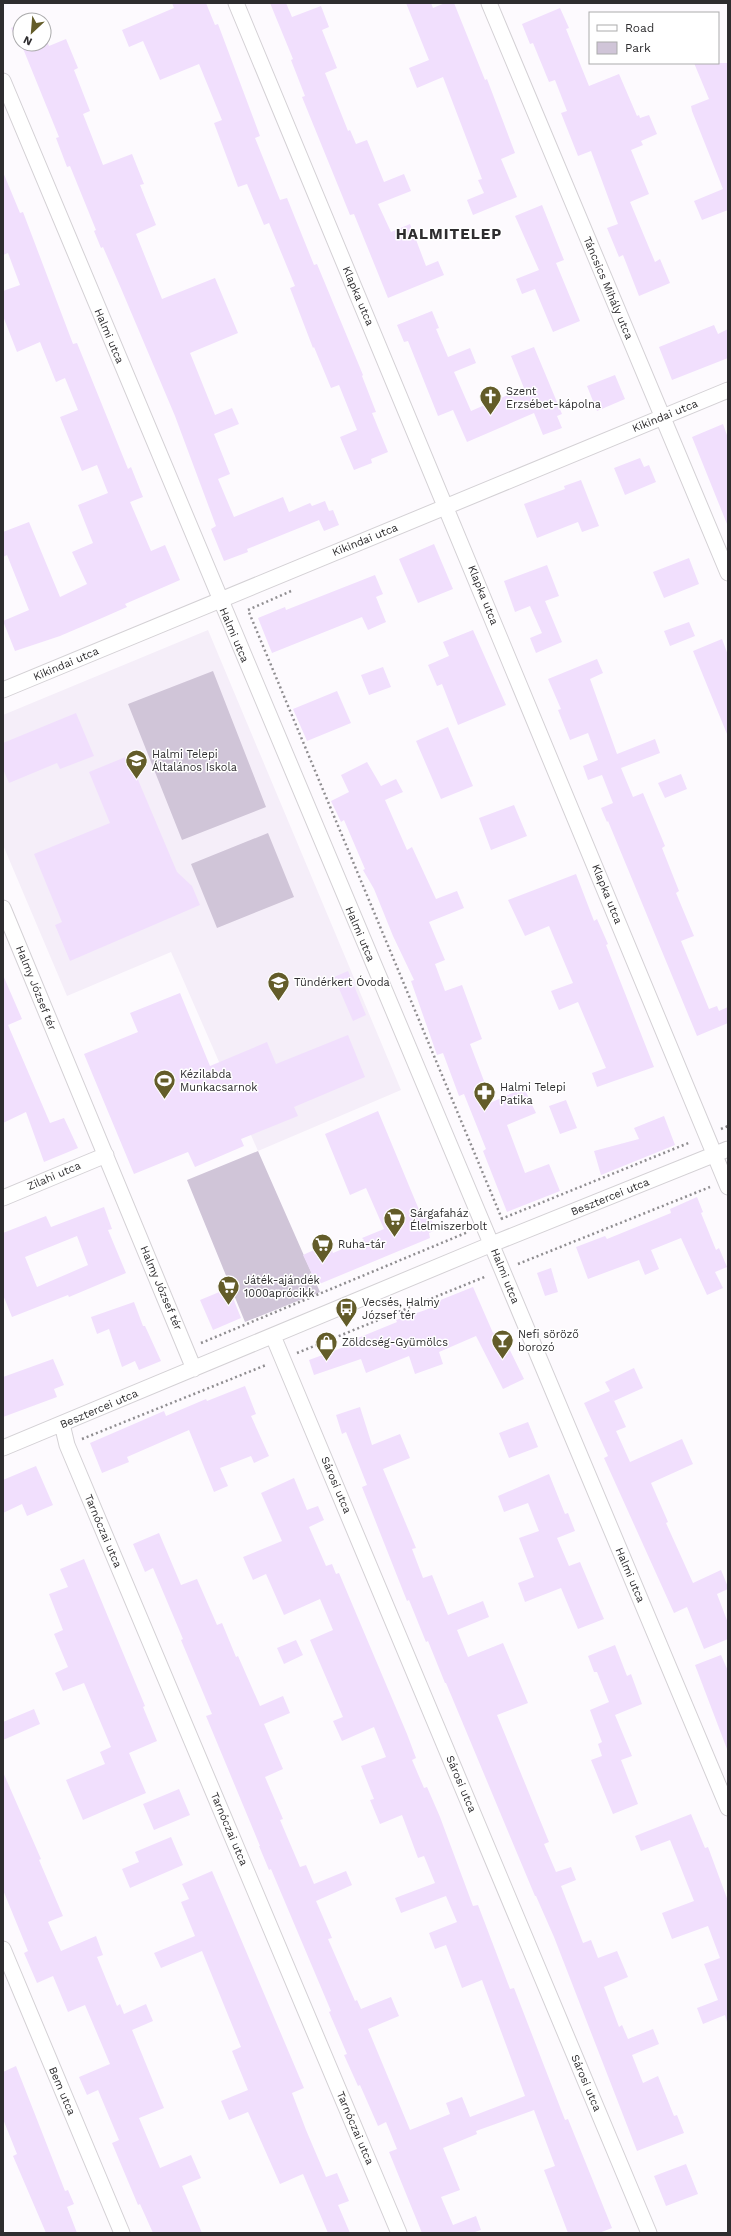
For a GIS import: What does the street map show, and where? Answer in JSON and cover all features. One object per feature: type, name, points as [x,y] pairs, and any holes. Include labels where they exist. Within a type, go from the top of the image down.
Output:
[{"type":"street","name":"Klapka utca","points":[[236,3],[447,506],[706,1135],[722,1152],[727,1184]]},
{"type":"street","name":"Táncsics Mihály utca","points":[[489,3],[728,572]]},
{"type":"street","name":"Halmi utca","points":[[3,81],[219,600],[492,1244],[728,1808]]},
{"type":"street","name":"Kikindai utca","points":[[3,690],[728,390]]},
{"type":"street","name":"Halmy József tér","points":[[3,908],[8,936],[106,1155],[194,1369]]},
{"type":"street","name":"Besztercei utca","points":[[492,1244],[722,1152]]},
{"type":"street","name":"Zilahi utca","points":[[3,1198],[106,1155]]},
{"type":"street","points":[[194,1369],[492,1244]]},
{"type":"street","name":"Sárosi utca","points":[[273,1336],[649,2233]]},
{"type":"street","name":"Besztercei utca","points":[[3,1448],[194,1369]]},
{"type":"street","name":"Tarnóczai utca","points":[[62,1424],[67,1445],[399,2233]]},
{"type":"street","name":"Bem utca","points":[[3,1949],[122,2233]]},
{"type":"path","points":[[248,610],[502,1219]]},
{"type":"path","points":[[202,1343],[706,1135]]},
{"type":"path","points":[[67,1445],[502,1270],[727,1184]]},
{"type":"shaded area","name":"Halmi Telepi Általános Iskola","points":[[208,630],[401,1090],[258,1151],[171,952],[67,996],[3,845],[3,715]]},
{"type":"green space","points":[[213,671],[266,807],[182,840],[128,704]]},
{"type":"green space","points":[[268,833],[294,897],[217,928],[191,864]]},
{"type":"green space","points":[[258,1151],[320,1292],[245,1322],[187,1180]]},
{"type":"building","points":[[172,3],[206,3],[215,25],[218,24],[260,136],[255,138],[280,200],[287,198],[314,265],[317,264],[363,375],[362,376],[376,412],[372,413],[388,452],[371,459],[372,463],[354,470],[340,437],[357,430],[339,385],[331,388],[314,347],[313,348],[290,288],[295,286],[269,223],[264,225],[247,184],[238,187],[214,123],[222,120],[199,64],[160,80],[143,41],[129,47],[122,30],[174,8]]},
{"type":"building","points":[[270,3],[286,3],[292,17],[321,6],[329,27],[322,30],[337,68],[325,73],[348,131],[350,130],[356,144],[367,140],[384,182],[404,174],[411,191],[378,204],[391,232],[410,224],[426,266],[438,261],[444,275],[388,298],[354,214],[350,215],[302,97],[305,96],[291,60],[293,59]]},
{"type":"building","points":[[406,3],[431,3],[433,8],[445,3],[454,3],[485,80],[487,79],[515,153],[501,159],[517,197],[473,215],[467,200],[484,193],[478,180],[482,179],[443,77],[417,88],[409,68],[429,60]]},
{"type":"building","points":[[560,8],[569,28],[566,29],[589,86],[619,74],[637,116],[639,115],[640,118],[649,115],[657,134],[641,141],[643,145],[631,150],[649,194],[630,202],[655,262],[660,259],[670,283],[639,296],[623,255],[619,257],[607,228],[618,224],[591,151],[578,156],[561,113],[567,111],[555,80],[549,82],[533,43],[530,44],[522,24]]},
{"type":"building","points":[[66,39],[78,68],[74,70],[90,111],[83,114],[103,165],[132,154],[144,184],[140,185],[156,225],[136,234],[162,299],[215,278],[238,333],[190,353],[215,415],[232,408],[239,424],[214,434],[230,474],[218,479],[234,517],[283,497],[289,512],[310,503],[312,506],[325,501],[329,511],[333,510],[339,525],[324,531],[319,520],[247,549],[248,552],[224,561],[211,529],[216,526],[175,416],[103,247],[101,248],[94,231],[96,230],[70,166],[67,167],[56,138],[59,137],[24,52],[52,52],[52,45]]},
{"type":"building","points":[[728,63],[728,210],[702,220],[694,201],[723,189],[691,106],[709,99],[694,64]]},
{"type":"building","points":[[3,172],[20,213],[23,212],[73,344],[77,343],[128,469],[131,467],[143,497],[130,502],[151,551],[165,545],[180,580],[125,604],[127,607],[102,618],[60,636],[15,651],[3,621],[29,610],[7,555],[3,557],[3,532],[29,522],[60,597],[87,584],[72,552],[93,543],[78,505],[108,493],[97,465],[82,471],[60,417],[78,410],[65,378],[56,382],[40,342],[17,352],[3,316],[3,291],[20,285],[8,253],[3,255]]},
{"type":"building","points":[[542,205],[564,260],[556,263],[580,321],[553,332],[535,289],[522,294],[516,279],[539,270],[515,216]]},
{"type":"building","points":[[432,311],[439,328],[436,329],[448,357],[470,348],[476,363],[454,372],[471,411],[524,388],[511,356],[534,347],[562,414],[557,416],[562,428],[543,435],[534,413],[467,442],[453,410],[438,416],[408,341],[404,342],[397,325]]},
{"type":"building","points":[[714,325],[718,334],[728,329],[728,358],[672,380],[659,347]]},
{"type":"building","points":[[615,375],[625,399],[597,411],[587,386]]},
{"type":"building","points":[[723,424],[728,438],[727,524],[692,437]]},
{"type":"building","points":[[640,458],[644,467],[649,465],[656,482],[625,495],[614,468]]},
{"type":"building","points":[[581,480],[599,526],[582,532],[578,522],[537,538],[524,504],[565,489],[564,486]]},
{"type":"building","points":[[434,544],[453,589],[418,603],[399,559]]},
{"type":"building","points":[[689,558],[699,584],[664,598],[653,572]]},
{"type":"building","points":[[547,565],[559,596],[545,601],[562,642],[536,653],[530,638],[542,633],[530,606],[515,612],[504,581]]},
{"type":"building","points":[[375,575],[383,594],[376,597],[386,622],[368,630],[362,617],[272,653],[258,618],[285,607],[286,610]]},
{"type":"building","points":[[689,622],[695,636],[670,646],[664,631]]},
{"type":"building","points":[[473,630],[506,705],[458,725],[442,684],[437,686],[428,665],[449,656],[443,642]]},
{"type":"building","points":[[722,639],[728,655],[727,734],[693,651]]},
{"type":"building","points":[[597,659],[603,673],[590,679],[617,754],[655,739],[660,753],[621,768],[633,797],[643,793],[665,846],[662,848],[679,891],[676,893],[694,936],[681,941],[709,1009],[717,1006],[719,1011],[728,1007],[728,1023],[697,1036],[608,821],[607,822],[601,808],[613,803],[602,775],[588,780],[583,766],[598,760],[588,733],[570,740],[558,710],[561,709],[548,679]]},
{"type":"building","points":[[383,667],[391,687],[369,695],[361,675]]},
{"type":"building","points":[[337,691],[351,723],[307,741],[293,709]]},
{"type":"building","points":[[76,713],[94,756],[60,769],[57,763],[9,783],[3,769],[3,743]]},
{"type":"building","points":[[448,727],[473,786],[441,799],[416,741]]},
{"type":"building","points":[[128,756],[177,872],[192,886],[200,905],[70,961],[55,925],[62,922],[34,854],[110,823],[89,772]]},
{"type":"building","points":[[367,762],[381,786],[396,779],[403,792],[385,800],[407,850],[412,847],[436,899],[457,891],[464,908],[429,922],[445,960],[435,964],[445,991],[462,985],[482,1039],[470,1044],[492,1102],[524,1088],[536,1113],[507,1125],[525,1173],[549,1164],[560,1191],[507,1212],[483,1151],[486,1149],[464,1094],[459,1096],[443,1053],[437,1055],[411,981],[414,980],[393,936],[374,889],[363,870],[365,869],[344,820],[341,822],[331,801],[349,792],[341,775]]},
{"type":"building","points":[[681,774],[687,789],[665,798],[658,783]]},
{"type":"building","points":[[514,805],[527,836],[491,850],[479,818]]},
{"type":"building","points":[[576,874],[594,921],[597,919],[608,944],[606,945],[654,1067],[597,1087],[592,1073],[606,1068],[578,1002],[559,1010],[551,991],[573,983],[549,926],[525,936],[508,900]]},
{"type":"building","points":[[348,971],[366,1015],[353,1021],[334,977]]},
{"type":"building","points":[[3,975],[22,1019],[8,1025],[50,1123],[64,1118],[78,1148],[44,1162],[26,1112],[3,1123]]},
{"type":"building","name":"Kézilabda Munkacsarnok","points":[[180,993],[210,1066],[267,1042],[276,1064],[348,1035],[365,1077],[294,1107],[298,1116],[241,1139],[244,1146],[195,1167],[188,1152],[134,1174],[84,1054],[138,1032],[130,1013]]},
{"type":"building","points":[[566,1100],[577,1128],[560,1134],[549,1106]]},
{"type":"building","points":[[378,1111],[422,1217],[429,1214],[436,1230],[429,1233],[430,1238],[317,1285],[303,1255],[329,1243],[333,1253],[364,1240],[362,1238],[384,1229],[366,1188],[350,1195],[325,1134]]},
{"type":"building","points":[[664,1116],[675,1145],[601,1175],[594,1151],[639,1139],[634,1128]]},
{"type":"building","points":[[697,1197],[703,1212],[701,1213],[716,1250],[719,1248],[727,1267],[715,1272],[723,1288],[707,1295],[681,1238],[651,1250],[659,1269],[645,1275],[639,1260],[588,1279],[576,1247],[605,1236],[607,1239],[671,1213],[670,1209]]},
{"type":"building","points":[[104,1207],[112,1229],[108,1230],[126,1273],[69,1297],[68,1295],[12,1317],[3,1295],[3,1233],[46,1216],[51,1227]],"holes":[[[77,1236],[88,1265],[37,1287],[25,1257]]]},
{"type":"building","points":[[551,1268],[558,1292],[545,1296],[537,1273]]},
{"type":"building","points":[[473,1287],[493,1333],[500,1330],[524,1379],[503,1389],[476,1336],[439,1352],[443,1364],[415,1374],[409,1356],[366,1373],[361,1359],[314,1375],[309,1360],[355,1343],[353,1340],[397,1322],[396,1320],[440,1305],[438,1301]]},
{"type":"building","points":[[229,1288],[241,1318],[213,1330],[200,1300]]},
{"type":"building","points":[[134,1302],[143,1326],[145,1326],[161,1361],[139,1370],[135,1361],[122,1367],[109,1329],[97,1334],[91,1317]]},
{"type":"building","points":[[53,1359],[64,1385],[54,1389],[57,1397],[3,1417],[3,1377]]},
{"type":"building","points":[[634,1368],[643,1388],[614,1401],[626,1427],[616,1431],[630,1462],[682,1439],[693,1464],[651,1483],[668,1522],[666,1523],[693,1583],[721,1570],[728,1589],[717,1594],[728,1623],[728,1639],[704,1649],[687,1607],[674,1613],[604,1458],[608,1456],[584,1403],[610,1391],[605,1382]]},
{"type":"building","points":[[245,1386],[256,1414],[251,1416],[269,1456],[254,1463],[251,1456],[220,1468],[228,1486],[214,1492],[189,1430],[127,1457],[129,1462],[102,1473],[90,1443],[164,1411],[166,1416],[206,1399],[207,1401]]},
{"type":"building","points":[[360,1407],[372,1445],[400,1434],[410,1458],[383,1469],[416,1548],[412,1549],[423,1578],[432,1575],[448,1615],[483,1601],[489,1617],[457,1630],[468,1657],[503,1643],[528,1703],[497,1715],[549,1842],[544,1844],[556,1872],[571,1867],[576,1880],[561,1886],[583,1943],[591,1940],[598,1958],[617,1951],[628,1977],[604,1987],[619,2027],[622,2025],[628,2039],[653,2029],[659,2044],[632,2055],[643,2083],[658,2076],[674,2116],[677,2115],[684,2133],[637,2151],[554,1937],[535,1896],[428,1641],[426,1642],[409,1600],[407,1601],[362,1487],[367,1485],[346,1432],[342,1434],[336,1415]]},
{"type":"building","points":[[528,1422],[538,1447],[509,1458],[499,1433]]},
{"type":"building","points":[[36,1466],[53,1505],[27,1516],[22,1504],[3,1513],[3,1480]]},
{"type":"building","points":[[549,1474],[565,1514],[568,1513],[575,1531],[557,1538],[569,1566],[580,1562],[604,1619],[578,1629],[561,1588],[525,1602],[518,1583],[534,1577],[519,1538],[539,1531],[528,1503],[504,1512],[498,1496]]},
{"type":"building","points":[[294,1478],[307,1510],[318,1506],[324,1520],[309,1527],[326,1566],[332,1564],[336,1574],[339,1573],[407,1734],[416,1758],[412,1760],[424,1788],[427,1787],[440,1817],[473,1906],[478,1905],[510,1989],[514,1988],[565,2120],[568,2119],[612,2228],[599,2233],[568,2233],[544,2170],[555,2166],[534,2110],[476,2131],[477,2134],[443,2148],[460,2190],[441,2197],[453,2225],[476,2216],[481,2230],[472,2233],[422,2233],[389,2152],[397,2149],[386,2122],[378,2126],[360,2085],[358,2086],[344,2055],[347,2054],[329,2012],[331,2011],[271,1869],[269,1870],[206,1716],[212,1714],[181,1640],[183,1639],[153,1568],[145,1572],[133,1544],[159,1533],[181,1585],[197,1579],[217,1625],[222,1623],[236,1657],[238,1656],[260,1706],[283,1696],[290,1713],[264,1724],[283,1769],[265,1777],[283,1819],[280,1820],[300,1867],[306,1865],[314,1884],[346,1871],[352,1885],[316,1901],[332,1938],[328,1939],[355,2001],[357,2000],[361,2009],[391,1997],[399,2016],[368,2029],[410,2130],[450,2114],[446,2103],[462,2097],[470,2117],[525,2096],[482,1980],[462,1988],[446,1945],[435,1949],[429,1933],[457,1922],[446,1896],[401,1913],[395,1898],[435,1883],[424,1856],[418,1858],[402,1815],[380,1824],[370,1800],[374,1799],[361,1766],[386,1757],[374,1727],[342,1741],[333,1721],[343,1717],[310,1640],[333,1630],[320,1599],[284,1615],[266,1574],[253,1580],[243,1557],[282,1541],[261,1493]]},
{"type":"building","points":[[84,1559],[145,1706],[143,1707],[157,1741],[129,1753],[146,1793],[83,1820],[66,1780],[105,1764],[100,1752],[111,1747],[84,1683],[63,1691],[55,1673],[68,1667],[54,1634],[63,1630],[49,1594],[68,1587],[60,1569]]},
{"type":"building","points":[[296,1640],[303,1655],[284,1664],[277,1648]]},
{"type":"building","points":[[615,1645],[627,1676],[631,1674],[642,1704],[615,1715],[632,1756],[621,1760],[638,1804],[613,1814],[591,1760],[602,1756],[598,1744],[602,1742],[590,1710],[609,1702],[597,1672],[594,1672],[588,1656]]},
{"type":"building","points":[[721,1655],[728,1671],[727,1749],[695,1665]]},
{"type":"building","points":[[34,1709],[40,1724],[3,1740],[3,1722]]},
{"type":"building","points":[[3,1772],[41,1859],[39,1860],[63,1916],[48,1922],[61,1951],[96,1936],[103,1955],[97,1957],[117,2006],[120,2004],[124,2014],[146,2004],[153,2021],[132,2030],[164,2108],[139,2118],[160,2168],[191,2155],[201,2178],[182,2186],[202,2233],[153,2233],[140,2204],[138,2205],[112,2143],[119,2140],[98,2090],[87,2095],[79,2077],[110,2064],[85,2005],[68,2012],[53,1976],[37,1983],[24,1953],[28,1951],[3,1890]]},
{"type":"building","points":[[179,1789],[190,1815],[154,1830],[143,1804]]},
{"type":"building","points":[[691,1814],[705,1848],[708,1847],[728,1901],[727,2022],[725,2015],[703,2024],[697,2008],[718,2000],[704,1964],[720,1958],[708,1926],[672,1939],[662,1913],[694,1901],[670,1840],[641,1851],[635,1836]]},
{"type":"building","points":[[171,1837],[183,1865],[130,1888],[122,1869],[139,1862],[135,1852]]},
{"type":"building","points":[[212,1871],[304,2088],[292,2093],[306,2130],[326,2177],[337,2173],[349,2201],[338,2205],[350,2233],[328,2233],[303,2174],[280,2184],[248,2112],[229,2120],[221,2101],[248,2090],[232,2051],[241,2047],[202,1951],[161,1968],[154,1953],[195,1936],[181,1902],[189,1899],[182,1884]]},
{"type":"building","points":[[16,2066],[65,2191],[68,2190],[74,2204],[67,2207],[77,2233],[46,2233],[13,2156],[17,2154],[3,2119],[3,2072]]},
{"type":"building","points":[[686,2164],[698,2194],[666,2206],[654,2176]]},
{"type":"place","name":"Szent Erzsébet-kápolna","points":[[491,416]]},
{"type":"place","name":"Halmi Telepi Általános Iskola","points":[[137,780]]},
{"type":"place","name":"Tündérkert Óvoda","points":[[278,1002]]},
{"type":"place","name":"Kézilabda Munkacsarnok","points":[[164,1100]]},
{"type":"place","name":"Halmi Telepi Patika","points":[[485,1112]]},
{"type":"place","name":"Sárgafaház Élelmiszerbolt","points":[[395,1238]]},
{"type":"place","name":"Ruha-tár","points":[[323,1264]]},
{"type":"place","name":"Játék-ajándék 1000aprócikk","points":[[228,1306]]},
{"type":"place","name":"Vecsés, Halmy József tér","points":[[347,1328]]},
{"type":"place","name":"Nefi söröző borozó","points":[[502,1360]]},
{"type":"place","name":"Zöldcség-Gyümölcs","points":[[327,1362]]},
{"type":"district","name":"HALMITELEP","points":[[449,234]]}]
